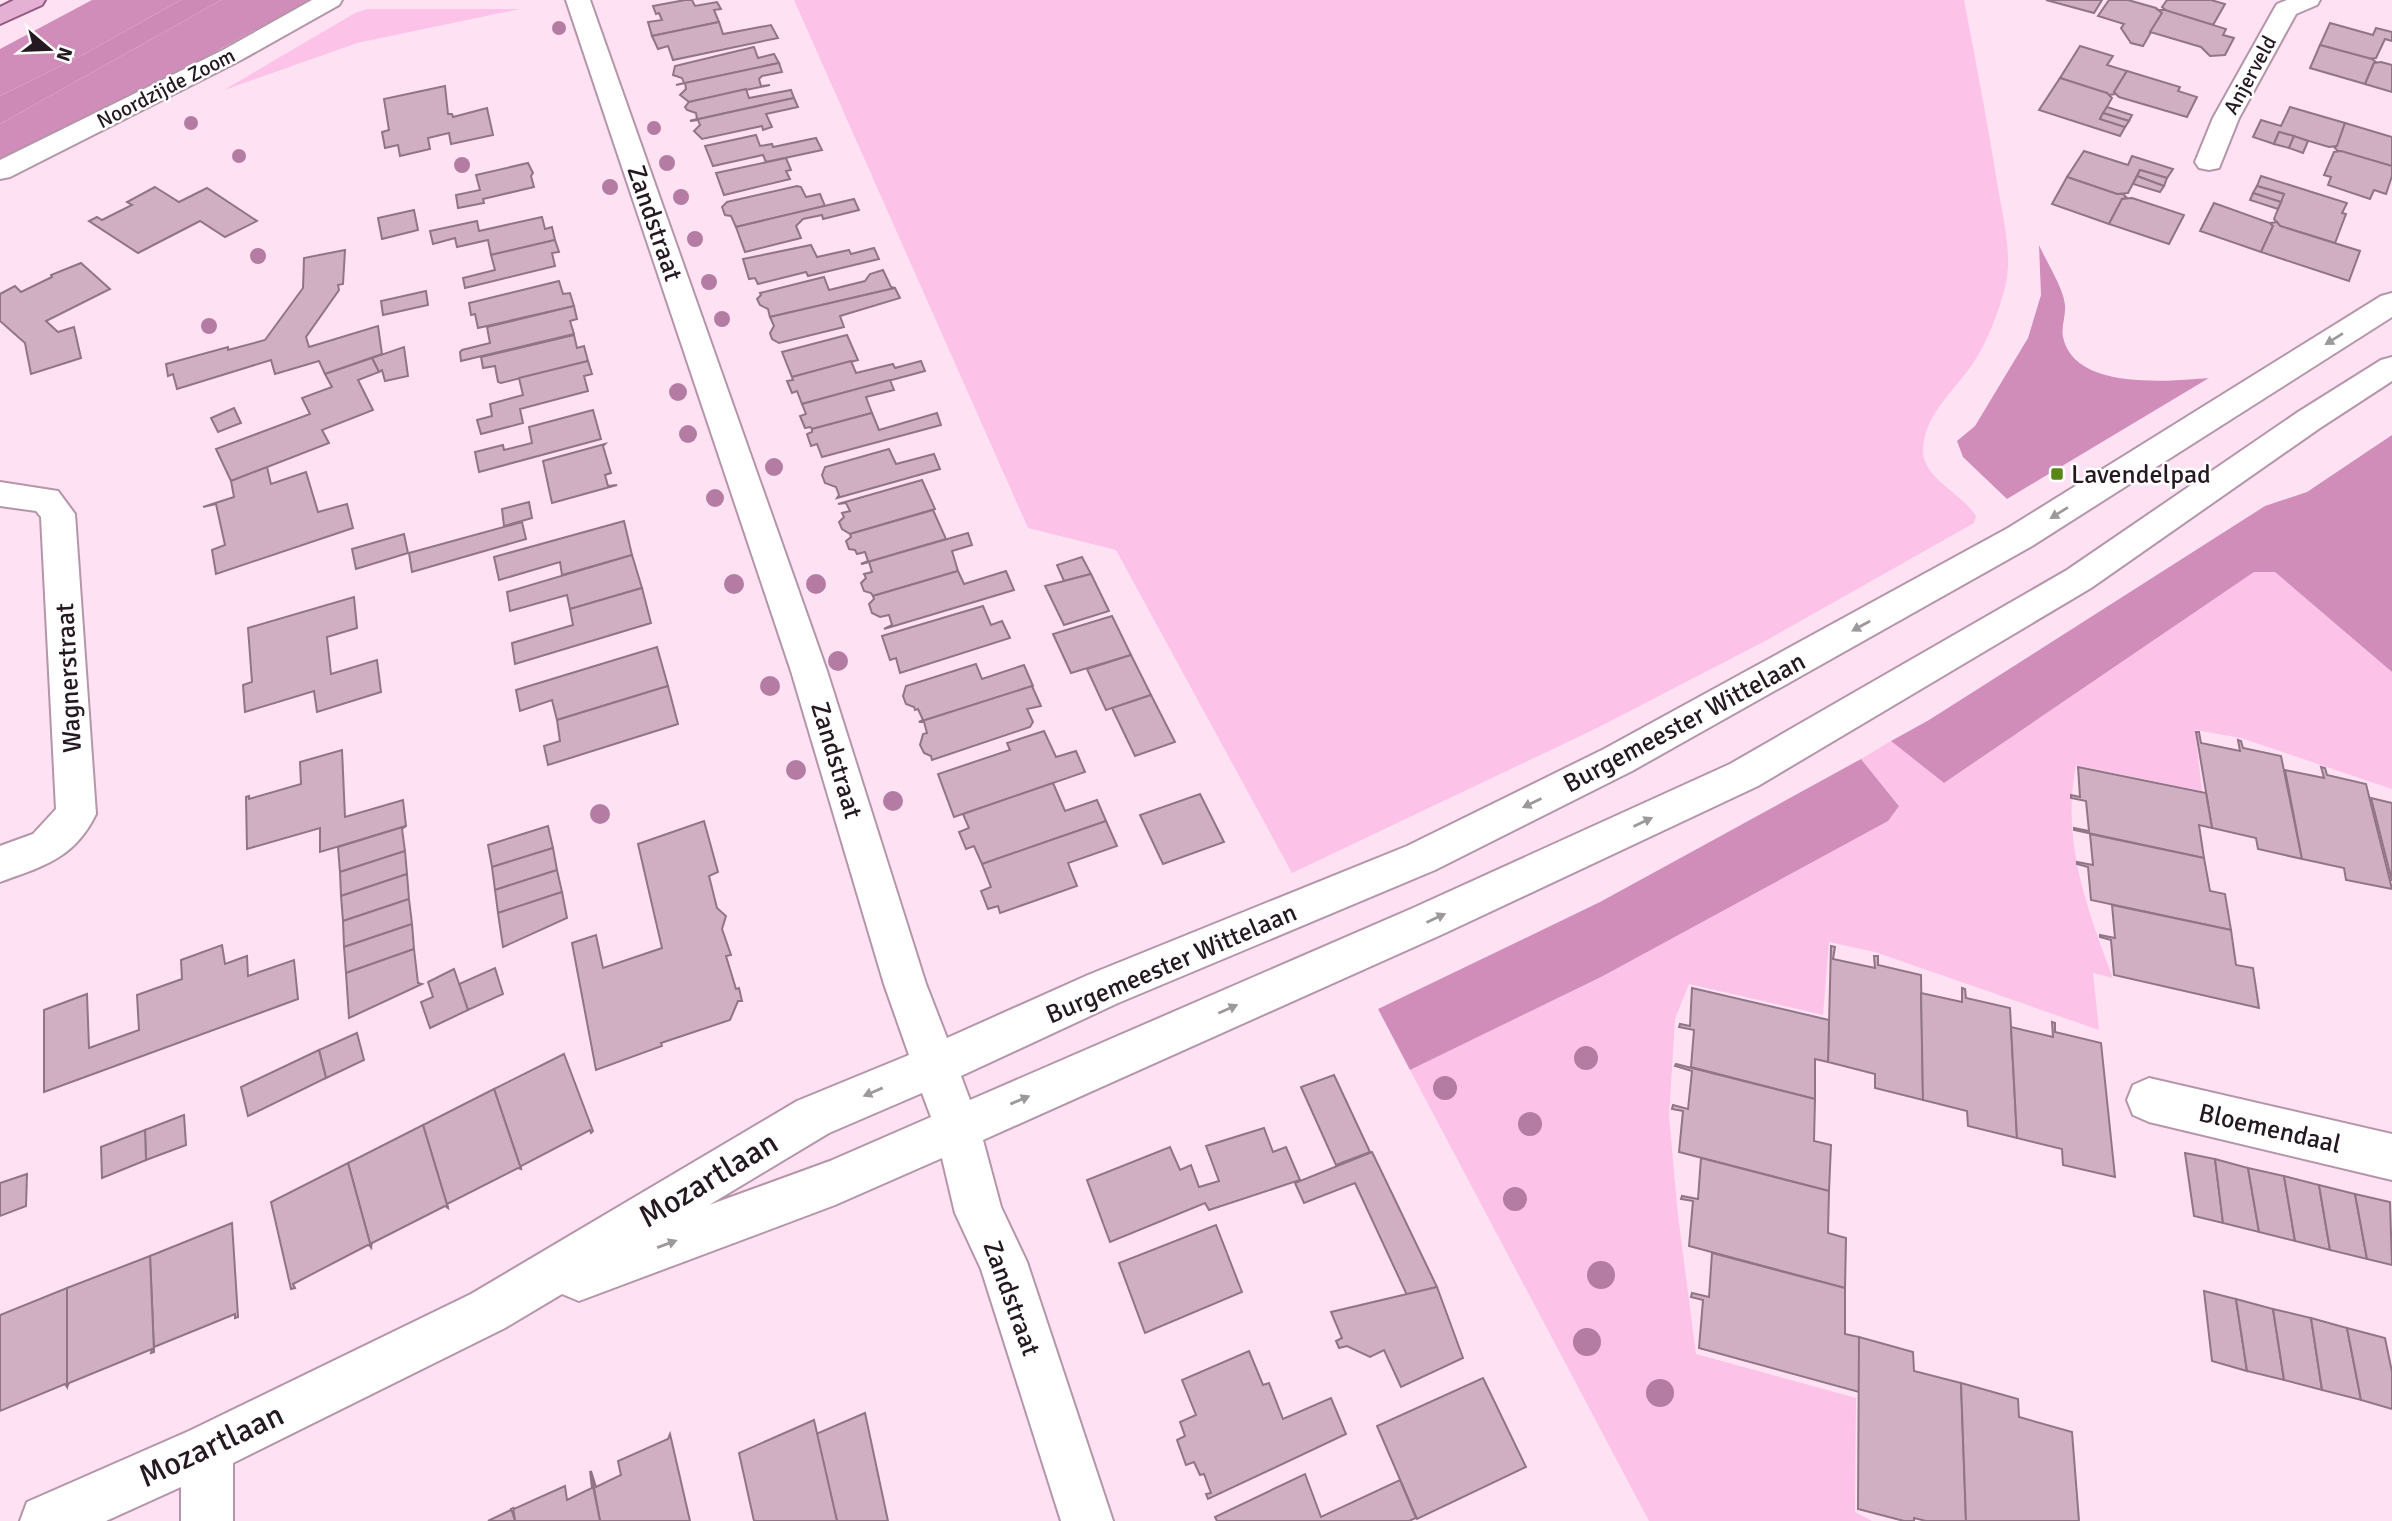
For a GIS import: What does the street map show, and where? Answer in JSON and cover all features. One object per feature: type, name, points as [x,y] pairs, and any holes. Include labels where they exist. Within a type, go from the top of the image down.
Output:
[{"type":"main road","points":[[0,17],[33,0]]},
{"type":"street","name":"Noordzijde Zoom","points":[[0,172],[232,55],[330,0]]},
{"type":"street","name":"Zandstraat","points":[[578,0],[809,671],[905,984],[957,1127],[979,1213],[1003,1262],[1087,1521]]},
{"type":"street","name":"Anjerveld","points":[[2209,162],[2226,118],[2286,9],[2305,0]]},
{"type":"street","name":"Burgemeester Wittelaan","points":[[936,1065],[1103,989],[1420,858],[1618,760],[2020,537],[2392,303]]},
{"type":"street","points":[[957,1127],[1429,921],[1744,775],[2079,579],[2309,420],[2392,367]]},
{"type":"street","name":"Wagnerstraat","points":[[0,494],[46,500],[58,514],[76,814],[47,846],[0,864]]},
{"type":"street","name":"Mozartlaan","points":[[46,1521],[207,1449],[488,1311],[813,1117],[936,1065]]},
{"type":"street","name":"Bloemendaal","points":[[2149,1100],[2392,1157]]},
{"type":"street","name":"Mozartlaan","points":[[488,1311],[835,1182],[957,1127]]},
{"type":"street","points":[[207,1449],[207,1521]]},
{"type":"shaded area","points":[[92,0],[181,0],[79,57],[0,96],[0,49]]},
{"type":"shaded area","points":[[181,0],[221,0],[0,124],[0,96],[79,57]]},
{"type":"shaded area","points":[[221,0],[310,0],[111,109],[0,162],[0,124]]},
{"type":"shaded area","points":[[794,0],[1964,0],[2004,223],[2008,271],[1988,337],[1971,366],[1933,416],[1924,439],[1923,452],[1930,470],[1976,516],[1974,523],[1767,640],[1597,728],[1292,873],[1116,550],[1028,528]]},
{"type":"shaded area","points":[[367,9],[520,9],[357,43],[224,90],[355,13]]},
{"type":"shaded area","points":[[2039,245],[2064,298],[2063,337],[2071,354],[2085,367],[2126,379],[2149,381],[2209,378],[2007,499],[1963,457],[1957,441],[1975,426],[2028,338],[2041,295]]},
{"type":"shaded area","points":[[2392,435],[2392,672],[2275,572],[2254,572],[1944,783],[1891,741],[1929,720],[2265,506],[2307,492]]},
{"type":"shaded area","points":[[2254,572],[2275,572],[2392,672],[2392,789],[2241,738],[2195,730],[2202,791],[2076,765],[2072,793],[2074,847],[2086,900],[2113,978],[2093,973],[2099,1030],[1875,952],[1829,942],[1823,1015],[1689,984],[1675,1019],[1669,1116],[1678,1216],[1696,1354],[1856,1398],[1855,1512],[1872,1521],[1649,1521],[1410,1070],[1601,977],[1899,805],[1861,759],[1891,741],[1944,783]]},
{"type":"shaded area","points":[[1861,759],[1899,806],[1888,821],[1601,977],[1410,1070],[1378,1009],[1600,902]]},
{"type":"building","points":[[692,0],[695,6],[717,2],[721,9],[714,10],[719,22],[652,36],[648,22],[662,20],[653,6]]},
{"type":"building","points":[[2046,0],[2102,0],[2094,13]]},
{"type":"building","points":[[2109,0],[2128,0],[2156,8],[2162,13],[2143,46],[2131,43],[2121,28],[2124,24],[2098,16]]},
{"type":"building","points":[[2167,0],[2211,0],[2225,4],[2213,25],[2167,11],[2162,7]]},
{"type":"building","points":[[2158,10],[2226,29],[2223,35],[2234,38],[2225,55],[2210,56],[2201,47],[2150,32],[2162,13]]},
{"type":"building","points":[[719,22],[723,34],[771,25],[778,38],[673,60],[668,46],[658,49],[652,36]]},
{"type":"building","points":[[2330,23],[2373,35],[2376,28],[2392,32],[2392,41],[2385,39],[2376,58],[2369,59],[2320,45]]},
{"type":"building","points":[[2320,45],[2372,59],[2377,63],[2374,63],[2365,84],[2310,68]]},
{"type":"building","points":[[2080,46],[2113,56],[2107,65],[2127,71],[2114,92],[2116,94],[2109,95],[2060,78]]},
{"type":"building","points":[[754,47],[758,58],[774,54],[779,63],[676,85],[684,83],[682,78],[673,75],[675,66]]},
{"type":"building","points":[[779,63],[782,72],[759,79],[761,86],[770,85],[689,102],[680,95],[686,89],[685,83]]},
{"type":"building","points":[[2374,63],[2392,65],[2392,92],[2365,84]]},
{"type":"building","points":[[2127,71],[2180,87],[2178,91],[2197,97],[2187,117],[2119,97],[2114,92]]},
{"type":"building","points":[[2060,78],[2107,93],[2112,98],[2100,119],[2125,127],[2120,136],[2039,110]]},
{"type":"building","points":[[445,86],[448,114],[453,117],[487,108],[493,135],[451,144],[449,133],[428,138],[430,149],[400,156],[398,145],[385,148],[382,132],[389,130],[384,99]]},
{"type":"building","points":[[746,89],[749,98],[791,90],[794,98],[690,121],[697,119],[696,113],[685,107],[689,102]]},
{"type":"building","points":[[794,98],[798,107],[766,114],[772,127],[763,130],[762,126],[702,139],[694,131],[700,125],[698,120],[690,121]]},
{"type":"building","points":[[2107,107],[2132,115],[2129,121],[2103,113]]},
{"type":"building","points":[[2290,107],[2345,123],[2337,146],[2329,147],[2279,132],[2274,144],[2253,137],[2261,120],[2281,126]]},
{"type":"building","points":[[2103,113],[2129,121],[2125,127],[2100,119]]},
{"type":"building","points":[[2345,123],[2392,137],[2392,166],[2338,151],[2334,147],[2337,146]]},
{"type":"building","points":[[2279,132],[2294,136],[2289,148],[2274,144]]},
{"type":"building","points":[[756,135],[760,146],[772,144],[773,147],[816,138],[822,150],[766,162],[763,155],[713,166],[705,146]]},
{"type":"building","points":[[2294,136],[2308,141],[2303,153],[2289,148]]},
{"type":"building","points":[[2084,151],[2128,165],[2132,156],[2173,169],[2167,178],[2140,170],[2128,193],[2117,194],[2067,177]]},
{"type":"building","points":[[2341,151],[2392,166],[2386,194],[2374,190],[2370,199],[2328,185],[2331,177],[2324,175],[2334,152]]},
{"type":"building","points":[[786,158],[791,170],[786,171],[790,179],[724,195],[716,173]]},
{"type":"building","points":[[528,163],[533,173],[531,176],[534,187],[483,199],[484,203],[458,208],[456,195],[480,190],[476,175]]},
{"type":"building","points":[[2140,170],[2167,178],[2164,186],[2137,176]]},
{"type":"building","points":[[2137,176],[2164,186],[2160,192],[2133,184]]},
{"type":"building","points":[[2261,176],[2347,203],[2342,213],[2346,214],[2335,243],[2280,226],[2274,219],[2284,194],[2257,186]]},
{"type":"building","points":[[2067,177],[2123,194],[2127,198],[2122,199],[2109,224],[2052,204]]},
{"type":"building","points":[[2257,186],[2284,194],[2281,202],[2253,193]]},
{"type":"building","points":[[155,187],[179,202],[207,188],[257,221],[225,237],[200,221],[138,253],[89,221],[97,217],[102,220],[132,205],[127,202]]},
{"type":"building","points":[[801,187],[806,197],[820,194],[825,206],[736,227],[731,216],[725,215],[722,207],[727,202]]},
{"type":"building","points":[[2253,193],[2281,202],[2278,209],[2250,200]]},
{"type":"building","points":[[2132,198],[2184,215],[2169,244],[2109,224],[2122,199]]},
{"type":"building","points":[[854,199],[859,210],[823,219],[822,215],[803,219],[796,226],[801,238],[745,252],[736,227]]},
{"type":"building","points":[[2214,203],[2273,226],[2261,252],[2200,231]]},
{"type":"building","points":[[414,210],[418,230],[382,239],[378,218]]},
{"type":"building","points":[[542,217],[545,229],[552,227],[555,240],[491,255],[488,240],[457,247],[455,238],[433,244],[430,231],[477,221],[479,231]]},
{"type":"building","points":[[2277,222],[2280,226],[2360,251],[2349,281],[2261,252],[2273,226],[2270,223]]},
{"type":"building","points":[[555,240],[559,252],[552,253],[555,266],[465,288],[463,278],[495,270],[491,255]]},
{"type":"building","points":[[811,245],[817,257],[849,250],[851,254],[874,248],[879,259],[808,276],[806,272],[758,284],[755,278],[749,279],[743,259]]},
{"type":"building","points":[[345,250],[343,284],[338,285],[339,290],[306,337],[309,347],[378,326],[382,354],[325,374],[319,361],[275,374],[271,360],[177,389],[173,374],[168,376],[166,364],[265,340],[303,288],[304,258]]},
{"type":"building","points":[[81,263],[110,289],[46,321],[58,332],[74,327],[81,358],[31,374],[25,343],[0,321],[0,294],[15,286],[21,292],[52,277],[51,275]]},
{"type":"building","points":[[883,270],[891,287],[895,288],[770,317],[768,309],[760,305],[757,299],[760,293],[824,277],[829,290],[865,281],[870,274]]},
{"type":"building","points":[[559,281],[563,294],[570,293],[574,306],[478,328],[475,314],[471,315],[469,303]]},
{"type":"building","points":[[895,288],[900,298],[840,316],[844,327],[779,343],[772,339],[770,333],[774,326],[770,317]]},
{"type":"building","points":[[426,291],[428,305],[383,315],[381,301]]},
{"type":"building","points":[[574,306],[577,319],[570,321],[574,334],[461,361],[462,350],[490,343],[487,327]]},
{"type":"building","points":[[574,335],[577,348],[584,346],[588,361],[501,383],[498,382],[495,366],[483,368],[481,357]]},
{"type":"building","points":[[847,335],[858,360],[792,377],[782,352]]},
{"type":"building","points":[[404,347],[408,376],[385,381],[382,370],[379,372],[372,358]]},
{"type":"building","points":[[372,358],[379,372],[358,380],[373,410],[322,430],[329,443],[231,481],[216,449],[310,414],[302,398],[332,387],[325,374]]},
{"type":"building","points":[[588,361],[592,374],[584,376],[588,391],[520,409],[523,423],[481,434],[477,420],[492,416],[490,404],[523,395],[519,378]]},
{"type":"building","points":[[851,361],[856,373],[893,364],[895,368],[921,361],[925,371],[802,404],[797,391],[792,393],[787,381],[793,380],[792,377]]},
{"type":"building","points":[[890,380],[894,390],[866,397],[872,413],[812,429],[805,428],[800,416],[806,414],[802,404]]},
{"type":"building","points":[[234,408],[241,423],[218,432],[211,418]]},
{"type":"building","points":[[593,410],[601,439],[479,472],[475,452],[503,445],[504,450],[532,443],[529,427]]},
{"type":"building","points":[[872,413],[879,430],[937,413],[941,425],[822,457],[817,444],[811,446],[807,434],[812,432],[812,429]]},
{"type":"building","points":[[605,444],[603,446],[611,473],[605,475],[608,486],[617,485],[552,503],[543,461]]},
{"type":"building","points":[[889,449],[896,464],[934,454],[940,469],[837,498],[839,495],[836,487],[825,483],[822,475],[825,467]]},
{"type":"building","points":[[267,467],[271,484],[306,472],[318,512],[347,504],[353,528],[216,574],[212,550],[225,545],[216,504],[203,507],[234,497],[231,481]]},
{"type":"building","points":[[922,480],[935,509],[850,534],[842,529],[839,522],[844,517],[842,513],[850,511],[846,503],[838,504]]},
{"type":"building","points":[[529,502],[532,518],[504,526],[502,509]]},
{"type":"building","points":[[933,510],[946,539],[861,564],[868,561],[865,552],[857,554],[855,550],[849,549],[846,541],[851,537],[850,534]]},
{"type":"building","points":[[624,521],[632,555],[562,575],[560,562],[499,580],[494,557]]},
{"type":"building","points":[[522,522],[526,539],[412,572],[409,553]]},
{"type":"building","points":[[968,533],[972,545],[952,551],[958,571],[873,596],[864,591],[861,583],[866,578],[864,574],[872,572],[869,562],[861,564]]},
{"type":"building","points":[[404,534],[408,553],[356,569],[352,549]]},
{"type":"building","points":[[632,555],[642,588],[570,609],[567,595],[510,611],[507,592]]},
{"type":"building","points":[[1082,557],[1091,574],[1064,581],[1057,565]]},
{"type":"building","points":[[958,571],[964,584],[1006,571],[1014,590],[884,629],[892,625],[889,615],[880,617],[872,613],[869,604],[874,599],[873,596]]},
{"type":"building","points":[[1091,574],[1109,611],[1064,625],[1045,586]]},
{"type":"building","points":[[642,588],[651,623],[515,664],[512,643],[573,625],[570,609]]},
{"type":"building","points":[[354,597],[357,628],[327,637],[331,674],[377,660],[381,692],[317,712],[314,691],[245,712],[243,685],[252,682],[248,628]]},
{"type":"building","points":[[983,606],[991,625],[1002,621],[1010,638],[900,673],[896,658],[890,660],[882,636]]},
{"type":"building","points":[[1112,616],[1131,655],[1071,673],[1053,634]]},
{"type":"building","points":[[657,647],[668,686],[557,720],[552,700],[520,711],[516,690]]},
{"type":"building","points":[[1131,655],[1151,695],[1106,710],[1087,669]]},
{"type":"building","points":[[976,664],[982,679],[1024,665],[1033,686],[919,722],[923,720],[918,709],[906,704],[903,696],[906,686]]},
{"type":"building","points":[[668,686],[678,724],[548,765],[544,746],[560,741],[557,720]]},
{"type":"building","points":[[1032,686],[1041,706],[1027,709],[1033,722],[1030,727],[932,760],[931,756],[924,753],[920,745],[923,734],[927,733],[924,722],[919,722]]},
{"type":"building","points":[[1151,695],[1175,742],[1135,756],[1112,708]]},
{"type":"building","points":[[1044,731],[1056,757],[1076,751],[1085,772],[954,817],[938,774],[1010,750],[1007,743]]},
{"type":"building","points":[[2196,732],[2199,732],[2201,743],[2240,751],[2238,740],[2243,748],[2281,756],[2302,859],[2258,849],[2256,838],[2212,828]]},
{"type":"building","points":[[342,750],[345,817],[403,800],[406,826],[320,852],[320,828],[247,849],[246,797],[249,796],[249,799],[301,784],[300,762]]},
{"type":"building","points":[[2078,767],[2206,793],[2212,828],[2199,825],[2204,858],[2074,830],[2089,831],[2086,801],[2071,798],[2071,795],[2080,797]]},
{"type":"building","points":[[2321,767],[2325,768],[2327,775],[2366,784],[2392,889],[2346,880],[2344,868],[2302,859],[2285,770],[2324,778]]},
{"type":"building","points":[[1053,783],[1065,811],[1097,800],[1106,821],[982,864],[974,846],[966,849],[959,832],[969,828],[963,814]]},
{"type":"building","points":[[1200,794],[1224,842],[1163,864],[1140,815]]},
{"type":"building","points":[[2371,798],[2392,803],[2392,881]]},
{"type":"building","points":[[704,821],[718,872],[709,876],[717,908],[726,916],[722,929],[731,955],[726,956],[742,1001],[738,1001],[730,1020],[661,1043],[662,1046],[596,1070],[572,943],[596,935],[603,968],[662,948],[638,844]]},
{"type":"building","points":[[1106,821],[1117,846],[1068,863],[1077,886],[1000,913],[998,906],[988,909],[981,891],[991,887],[982,864]]},
{"type":"building","points":[[406,826],[402,829],[405,851],[340,872],[338,847]]},
{"type":"building","points":[[548,826],[553,848],[492,867],[488,845]]},
{"type":"building","points":[[2090,834],[2204,858],[2210,891],[2225,894],[2231,930],[2091,900],[2088,867],[2077,864],[2093,865]]},
{"type":"building","points":[[553,848],[557,870],[495,890],[492,867]]},
{"type":"building","points":[[405,851],[407,874],[341,896],[340,872]]},
{"type":"building","points":[[557,870],[562,892],[498,913],[495,890]]},
{"type":"building","points":[[407,874],[409,899],[343,921],[341,896]]},
{"type":"building","points":[[562,892],[567,918],[503,947],[498,913]]},
{"type":"building","points":[[409,899],[412,924],[344,947],[343,921]]},
{"type":"building","points":[[2112,905],[2231,930],[2236,965],[2253,968],[2259,1008],[2114,975],[2111,940],[2100,937],[2115,938]]},
{"type":"building","points":[[412,924],[414,949],[346,973],[344,947]]},
{"type":"building","points":[[222,945],[225,964],[247,956],[248,976],[294,960],[298,999],[44,1092],[44,1010],[87,994],[89,1048],[139,1030],[137,995],[182,979],[181,960]]},
{"type":"building","points":[[1831,946],[1835,947],[1833,959],[1875,968],[1874,956],[1878,956],[1878,965],[1921,975],[1923,1100],[1875,1088],[1875,1074],[1828,1062]]},
{"type":"building","points":[[414,949],[418,983],[422,984],[349,1018],[346,973]]},
{"type":"building","points":[[495,968],[503,994],[468,1010],[459,984]]},
{"type":"building","points":[[454,969],[468,1010],[430,1028],[421,1002],[433,997],[428,982]]},
{"type":"building","points":[[1692,988],[1829,1020],[1828,1062],[1815,1059],[1815,1099],[1691,1067],[1694,1030],[1679,1027],[1680,1024],[1690,1026]]},
{"type":"building","points":[[1962,988],[1965,989],[1966,998],[2010,1008],[2017,1138],[1968,1126],[1967,1111],[1923,1100],[1921,993],[1962,1002]]},
{"type":"building","points":[[2052,1022],[2055,1023],[2055,1032],[2101,1043],[2115,1177],[2063,1165],[2062,1149],[2017,1138],[2011,1027],[2053,1037]]},
{"type":"building","points":[[357,1033],[364,1060],[326,1078],[319,1050]]},
{"type":"building","points":[[319,1050],[326,1078],[248,1116],[241,1087]]},
{"type":"building","points":[[564,1054],[593,1131],[591,1133],[590,1130],[521,1166],[521,1169],[494,1089]]},
{"type":"building","points":[[1676,1064],[1815,1099],[1814,1141],[1831,1145],[1829,1191],[1679,1152],[1683,1111],[1672,1109],[1673,1105],[1688,1109],[1692,1071],[1675,1066]]},
{"type":"building","points":[[1334,1075],[1370,1152],[1336,1165],[1301,1087]]},
{"type":"building","points":[[494,1089],[521,1169],[518,1168],[447,1204],[448,1208],[423,1125]]},
{"type":"building","points":[[184,1115],[186,1145],[146,1160],[145,1130]]},
{"type":"building","points":[[423,1125],[448,1208],[445,1206],[372,1243],[371,1247],[348,1163]]},
{"type":"building","points":[[1264,1128],[1273,1152],[1286,1147],[1300,1180],[1209,1210],[1205,1203],[1110,1242],[1087,1180],[1170,1147],[1180,1170],[1191,1165],[1199,1187],[1219,1181],[1206,1146]]},
{"type":"building","points":[[145,1130],[146,1160],[102,1178],[101,1147]]},
{"type":"building","points":[[1372,1152],[1437,1287],[1407,1295],[1355,1183],[1304,1203],[1295,1183]]},
{"type":"building","points":[[2185,1153],[2215,1159],[2223,1223],[2194,1216]]},
{"type":"building","points":[[1701,1158],[1829,1191],[1828,1233],[1846,1238],[1845,1288],[1689,1246],[1693,1201],[1681,1199],[1682,1196],[1698,1199]]},
{"type":"building","points":[[2215,1159],[2248,1168],[2259,1232],[2223,1223]]},
{"type":"building","points":[[348,1163],[371,1247],[368,1245],[293,1284],[295,1288],[291,1289],[271,1202]]},
{"type":"building","points":[[2248,1168],[2284,1176],[2295,1241],[2259,1232]]},
{"type":"building","points":[[27,1174],[26,1206],[0,1216],[0,1183]]},
{"type":"building","points":[[2284,1176],[2319,1185],[2330,1250],[2295,1241]]},
{"type":"building","points":[[2319,1185],[2355,1194],[2367,1259],[2330,1250]]},
{"type":"building","points":[[2355,1194],[2390,1202],[2392,1265],[2367,1259]]},
{"type":"building","points":[[232,1223],[238,1317],[235,1318],[235,1314],[154,1347],[154,1352],[150,1256]]},
{"type":"building","points":[[1216,1225],[1242,1292],[1145,1333],[1119,1263]]},
{"type":"building","points":[[1712,1253],[1845,1288],[1845,1334],[1859,1337],[1859,1392],[1699,1348],[1703,1300],[1691,1297],[1692,1293],[1709,1297]]},
{"type":"building","points":[[150,1256],[154,1352],[151,1353],[152,1349],[69,1383],[67,1387],[67,1288]]},
{"type":"building","points":[[1437,1287],[1463,1358],[1401,1387],[1384,1350],[1370,1357],[1347,1346],[1339,1348],[1336,1341],[1342,1338],[1331,1312]]},
{"type":"building","points":[[67,1288],[67,1387],[65,1384],[0,1411],[0,1315]]},
{"type":"building","points":[[2204,1291],[2236,1299],[2247,1371],[2212,1361]]},
{"type":"building","points":[[2236,1299],[2273,1309],[2284,1380],[2247,1371]]},
{"type":"building","points":[[2273,1309],[2311,1318],[2322,1390],[2284,1380]]},
{"type":"building","points":[[2311,1318],[2347,1328],[2361,1400],[2322,1390]]},
{"type":"building","points":[[2347,1328],[2385,1338],[2392,1372],[2392,1409],[2361,1400]]},
{"type":"building","points":[[1859,1337],[1913,1352],[1914,1371],[1961,1383],[1966,1521],[1926,1521],[1914,1518],[1914,1521],[1904,1521],[1858,1509]]},
{"type":"building","points":[[1249,1351],[1263,1385],[1269,1383],[1283,1419],[1331,1398],[1346,1434],[1208,1499],[1206,1494],[1211,1493],[1204,1474],[1200,1475],[1194,1462],[1186,1465],[1177,1440],[1185,1436],[1180,1422],[1196,1415],[1182,1380]]},
{"type":"building","points":[[1483,1378],[1526,1467],[1417,1519],[1377,1426]]},
{"type":"building","points":[[1961,1383],[2018,1399],[2019,1417],[2072,1432],[2079,1521],[1966,1521]]},
{"type":"building","points":[[865,1413],[888,1521],[837,1521],[816,1434]]},
{"type":"building","points":[[814,1420],[837,1521],[754,1521],[739,1453]]},
{"type":"building","points":[[670,1434],[690,1521],[600,1521],[591,1471],[596,1487],[621,1475],[618,1461],[668,1439]]},
{"type":"building","points":[[590,1471],[600,1521],[515,1521],[513,1507],[514,1509],[565,1486],[567,1500],[592,1488]]},
{"type":"building","points":[[1305,1474],[1321,1517],[1400,1480],[1416,1518],[1409,1521],[1217,1521],[1215,1517]]},
{"type":"building","points":[[511,1510],[515,1521],[488,1521]]},
{"type":"place","name":"Lavendelpad","points":[[2057,474]]}]
